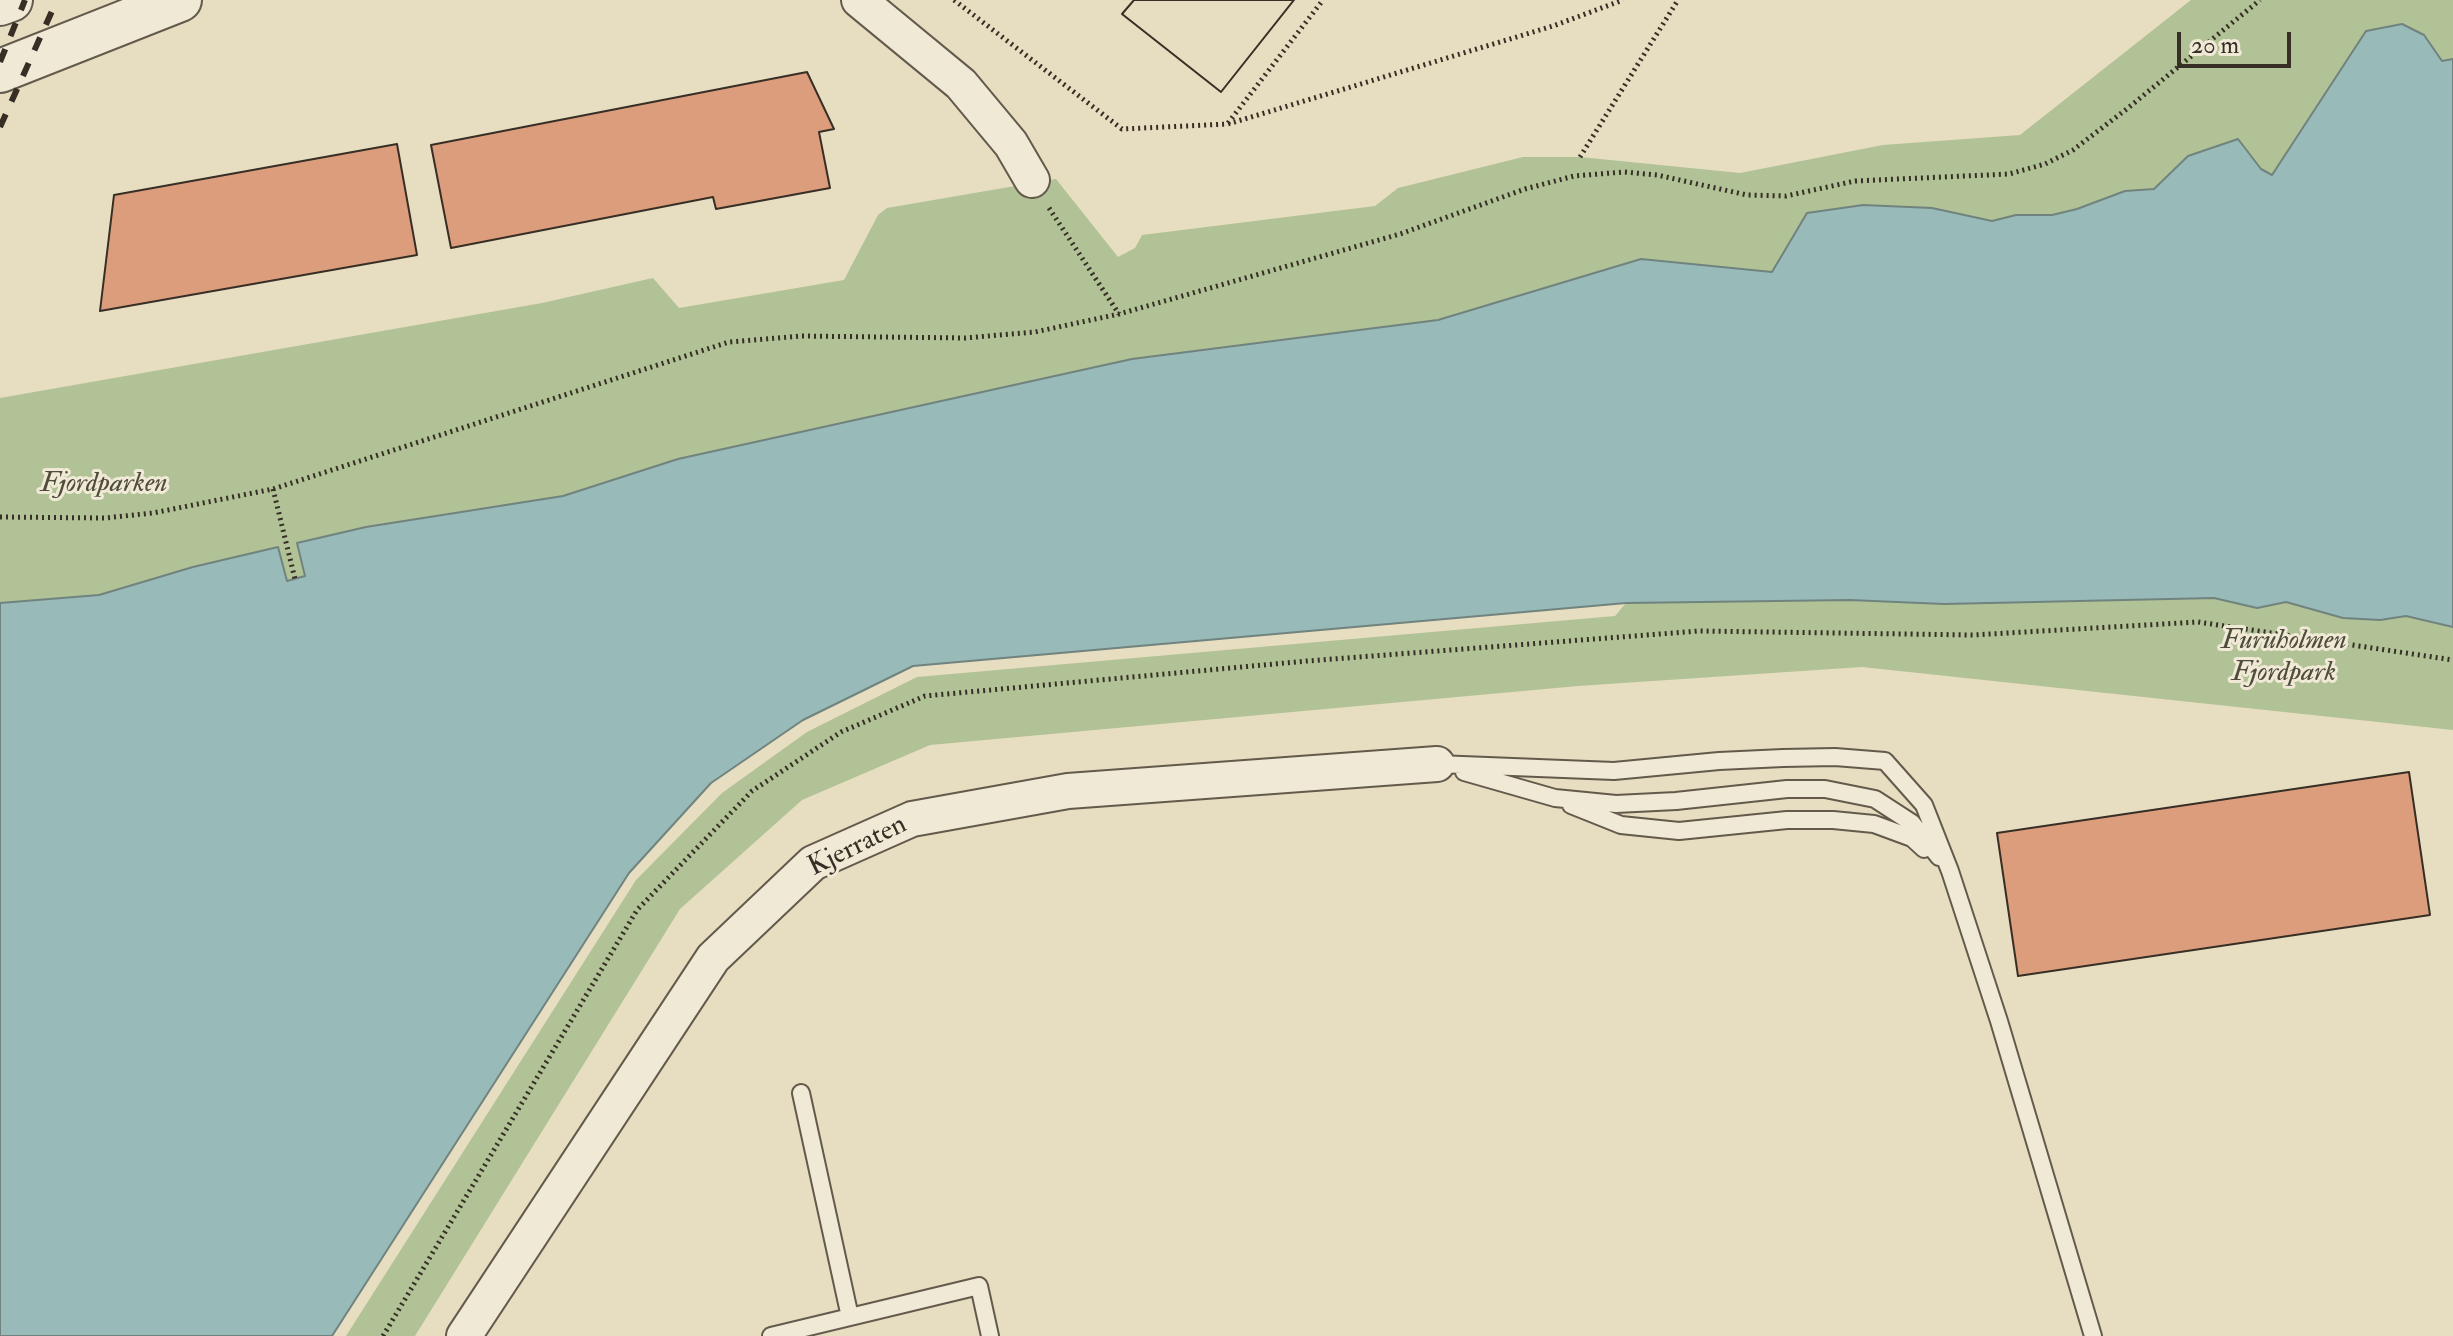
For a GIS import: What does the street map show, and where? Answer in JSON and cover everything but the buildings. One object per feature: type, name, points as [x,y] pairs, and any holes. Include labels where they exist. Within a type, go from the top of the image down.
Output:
[{"type":"street","points":[[0,4],[11,0]]},
{"type":"street","points":[[0,71],[180,0]]},
{"type":"street","points":[[859,0],[961,84],[1011,144],[1032,180]]},
{"type":"street","name":"Kjerraten","points":[[464,1336],[713,958],[813,863],[912,819],[1068,791],[1437,764]]},
{"type":"lane","points":[[1437,764],[1614,771],[1783,758],[1835,757],[1885,761],[1924,805],[1950,871],[1999,1021],[2093,1336]]},
{"type":"lane","points":[[1437,764],[1555,798],[1621,825],[1679,831],[1787,820],[1874,824],[1912,838],[1950,871]]},
{"type":"lane","points":[[1555,798],[1616,804],[1787,789],[1825,789],[1875,799],[1912,823],[1950,871]]},
{"type":"lane","points":[[801,1093],[850,1317]]},
{"type":"lane","points":[[771,1336],[979,1286],[990,1336]]},
{"type":"path","points":[[954,0],[1122,129],[1228,124],[1553,26],[1623,0]]},
{"type":"path","points":[[1228,124],[1323,0]]},
{"type":"path","points":[[1580,157],[1678,0]]},
{"type":"path","points":[[0,517],[105,518],[153,513],[273,489],[729,342],[801,336],[965,338],[1035,332],[1119,314],[1400,234],[1525,189],[1574,176],[1624,172],[1657,175],[1747,195],[1786,196],[1855,181],[2009,174],[2045,164],[2073,150],[2260,0]]},
{"type":"path","points":[[1032,180],[1119,314]]},
{"type":"path","points":[[273,489],[295,579]]},
{"type":"green space","name":"Fjordparken","points":[[2191,0],[2453,0],[2453,59],[2442,61],[2424,35],[2310,119],[2272,175],[2261,169],[2188,156],[2154,189],[2125,191],[2052,215],[2016,215],[1992,221],[1932,208],[1772,272],[1641,259],[1438,320],[1132,359],[678,459],[563,496],[366,527],[298,543],[305,576],[287,581],[278,548],[193,567],[99,595],[0,603],[0,398],[542,303],[653,278],[679,308],[844,280],[878,215],[887,208],[1056,179],[1118,257],[1135,248],[1142,235],[1375,206],[1398,188],[1523,157],[1580,157],[1740,173],[1883,145],[2020,135]]},
{"type":"green space","name":"Furuholmen Fjordpark","points":[[2214,598],[2257,608],[2286,602],[2343,618],[2380,620],[2406,616],[2453,627],[2453,730],[1862,667],[1578,686],[930,745],[802,800],[680,909],[415,1336],[346,1336],[636,880],[722,793],[807,732],[917,677],[1615,616],[1626,603],[1850,600],[1939,604]]},
{"type":"water","points":[[2402,24],[2424,35],[2442,61],[2453,59],[2453,627],[2406,616],[2380,620],[2343,618],[2286,602],[2257,608],[2214,598],[1944,604],[1850,600],[1626,603],[913,666],[803,720],[711,783],[629,873],[332,1336],[0,1336],[0,603],[99,595],[193,567],[278,547],[287,581],[305,576],[297,543],[366,527],[563,496],[678,459],[1132,359],[1438,320],[1641,259],[1772,272],[1807,213],[1863,205],[1932,208],[1992,221],[2016,215],[2052,215],[2125,191],[2154,189],[2188,156],[2238,139],[2261,169],[2272,175],[2366,31]]},
{"type":"railway","points":[[0,62],[25,0]]},
{"type":"railway","points":[[0,127],[57,0]]}]
